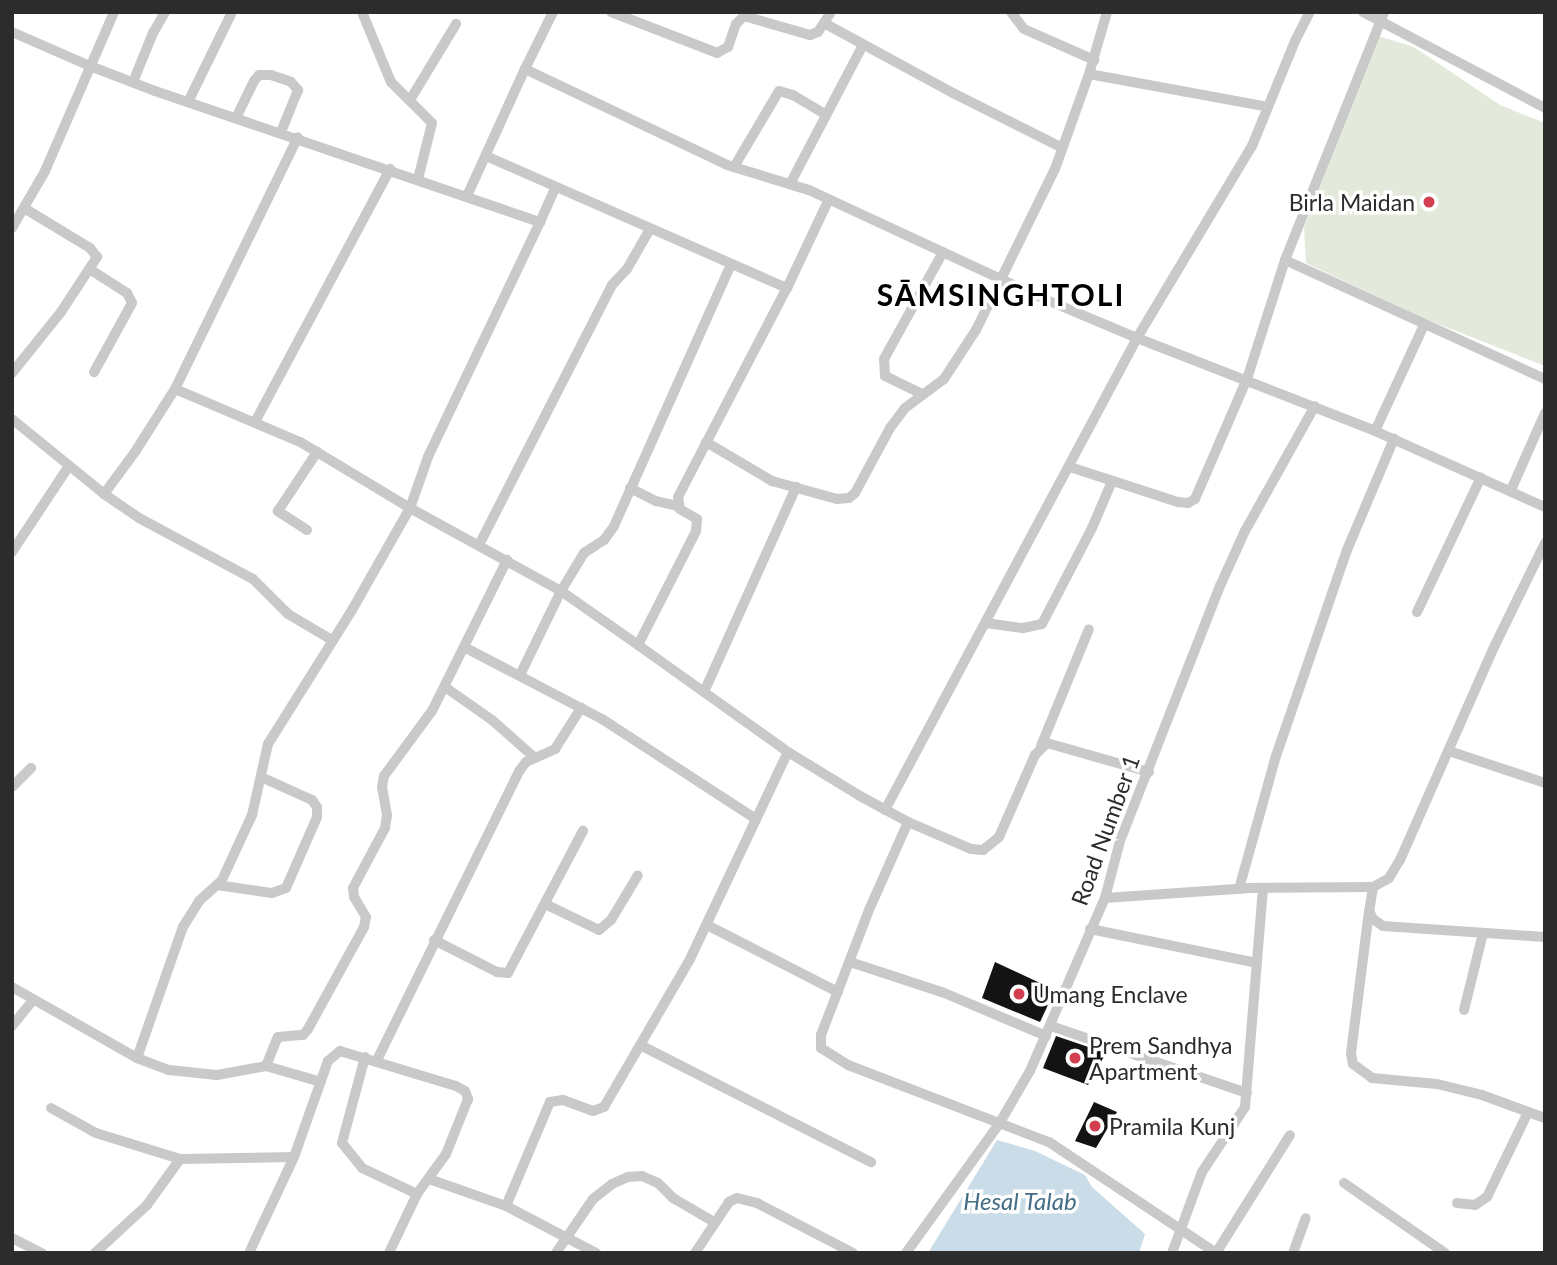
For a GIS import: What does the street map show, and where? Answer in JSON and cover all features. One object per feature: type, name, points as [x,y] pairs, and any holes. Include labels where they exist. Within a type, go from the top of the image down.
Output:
[{"type":"street","points":[[12,228],[45,171],[114,12]]},
{"type":"street","points":[[133,82],[153,33],[165,12]]},
{"type":"street","points":[[188,102],[232,12]]},
{"type":"street","points":[[362,12],[391,82],[432,123],[418,178]]},
{"type":"street","points":[[467,196],[553,12]]},
{"type":"street","points":[[611,12],[717,53],[728,47],[736,24],[744,16],[810,35],[818,32],[831,12]]},
{"type":"street","points":[[1011,12],[1024,29],[1094,60]]},
{"type":"street","points":[[706,442],[761,475],[796,487],[837,499],[849,498],[855,493],[890,428],[922,394],[944,379],[957,362],[1002,279],[1055,169],[1094,60],[1107,12]]},
{"type":"street","points":[[886,810],[935,712],[986,623],[1137,338],[1252,146],[1295,41],[1310,12]]},
{"type":"street","points":[[1363,12],[1381,17],[1545,108]]},
{"type":"street","points":[[1070,467],[1178,502],[1188,503],[1195,499],[1247,379],[1285,260],[1381,17]]},
{"type":"street","points":[[824,23],[1061,147]]},
{"type":"street","points":[[410,100],[456,24]]},
{"type":"street","points":[[12,32],[90,66],[188,102],[299,137],[540,222]]},
{"type":"street","points":[[790,184],[863,45]]},
{"type":"street","points":[[525,69],[734,167],[829,199],[1137,338],[1315,406],[1545,507]]},
{"type":"street","points":[[1089,74],[1268,107]]},
{"type":"street","points":[[236,118],[254,81],[259,75],[271,75],[292,82],[298,90],[282,132]]},
{"type":"street","points":[[734,167],[779,91],[793,95],[826,114]]},
{"type":"street","points":[[104,494],[135,452],[174,389],[299,137]]},
{"type":"street","points":[[486,156],[787,288]]},
{"type":"street","points":[[255,422],[390,169]]},
{"type":"street","points":[[137,1058],[183,927],[200,901],[217,886],[232,862],[252,816],[264,756],[278,725],[410,508],[428,457],[555,188]]},
{"type":"street","points":[[677,506],[678,497],[787,288],[829,199]]},
{"type":"street","points":[[12,373],[91,270],[97,257],[95,252],[24,208]]},
{"type":"street","points":[[480,545],[612,285],[627,269],[650,229]]},
{"type":"street","points":[[922,394],[885,376],[884,359],[943,252]]},
{"type":"street","points":[[1285,260],[1545,379]]},
{"type":"street","points":[[520,676],[561,591],[584,553],[609,534],[731,264]]},
{"type":"street","points":[[91,270],[127,293],[132,303],[94,372]]},
{"type":"street","points":[[1375,431],[1424,325]]},
{"type":"street","points":[[174,389],[255,422],[317,452],[410,508],[561,591],[788,752],[908,822],[971,849],[983,850],[992,846],[999,837],[1041,746],[1089,629]]},
{"type":"street","name":"Road Number 1","points":[[906,1253],[999,1124],[1049,1031],[1105,898],[1120,841],[1220,586],[1245,531],[1315,406]]},
{"type":"street","points":[[1511,490],[1545,413]]},
{"type":"street","points":[[12,419],[104,494],[150,524],[253,579],[288,614],[332,640]]},
{"type":"street","points":[[1239,889],[1276,756],[1343,562],[1394,439]]},
{"type":"street","points":[[307,530],[278,511],[317,452]]},
{"type":"street","points":[[12,552],[69,466]]},
{"type":"street","points":[[1417,612],[1481,477]]},
{"type":"street","points":[[986,623],[1023,628],[1042,624],[1092,528],[1112,481]]},
{"type":"street","points":[[705,692],[796,487]]},
{"type":"street","points":[[630,488],[656,501],[677,506],[697,519],[696,531],[638,645]]},
{"type":"street","points":[[1105,898],[1263,888],[1373,887],[1389,878],[1400,860],[1545,543]]},
{"type":"street","points":[[266,1066],[278,1037],[303,1035],[308,1029],[364,927],[366,917],[354,897],[354,888],[385,828],[387,815],[382,787],[384,776],[418,731],[445,687],[507,560]]},
{"type":"street","points":[[466,648],[581,708],[755,819]]},
{"type":"street","points":[[445,687],[492,720],[535,758]]},
{"type":"street","points":[[377,1060],[434,940],[520,771],[535,758],[549,755],[555,750],[581,708]]},
{"type":"street","points":[[1041,746],[1047,743],[1057,744],[1149,772]]},
{"type":"street","points":[[1448,751],[1545,783]]},
{"type":"street","points":[[506,1206],[550,1102],[563,1100],[600,1111],[642,1046],[707,925],[788,752]]},
{"type":"street","points":[[12,787],[32,768]]},
{"type":"street","points":[[217,886],[272,892],[286,888],[317,817],[317,807],[312,800],[261,776]]},
{"type":"street","points":[[908,822],[887,864],[821,1035],[821,1048],[828,1055],[1049,1142],[1074,1156],[1216,1253],[1290,1135]]},
{"type":"street","points":[[434,940],[497,972],[508,973],[583,831]]},
{"type":"street","points":[[545,904],[599,930],[611,920],[638,875]]},
{"type":"street","points":[[1373,887],[1351,1054],[1353,1064],[1372,1078],[1437,1084],[1482,1095],[1545,1118]]},
{"type":"street","points":[[1172,1253],[1202,1172],[1241,1115],[1247,1093],[1263,888]]},
{"type":"street","points":[[1369,911],[1373,919],[1383,926],[1545,937]]},
{"type":"street","points":[[707,925],[838,992]]},
{"type":"street","points":[[1090,929],[1258,963]]},
{"type":"street","points":[[1464,1010],[1483,933]]},
{"type":"street","points":[[850,962],[1049,1031],[1247,1093]]},
{"type":"street","points":[[12,987],[32,1001],[137,1058],[169,1070],[196,1075],[217,1075],[266,1066],[321,1082]]},
{"type":"street","points":[[12,1026],[32,1001]]},
{"type":"street","points":[[642,1046],[871,1161]]},
{"type":"street","points":[[249,1253],[294,1157],[328,1061],[340,1051],[377,1060],[465,1091],[466,1109],[446,1154],[417,1194],[389,1253]]},
{"type":"street","points":[[365,1057],[342,1143],[362,1168],[417,1194]]},
{"type":"street","points":[[51,1108],[96,1133],[180,1160],[294,1157]]},
{"type":"street","points":[[1457,1203],[1475,1205],[1488,1197],[1528,1112]]},
{"type":"street","points":[[95,1253],[147,1205],[180,1160]]},
{"type":"street","points":[[556,1253],[593,1199],[612,1184],[628,1177],[642,1176],[658,1184],[673,1198],[714,1222]]},
{"type":"street","points":[[429,1179],[506,1206],[596,1253]]},
{"type":"street","points":[[1344,1183],[1445,1253]]},
{"type":"street","points":[[695,1253],[729,1202],[745,1198],[853,1253]]},
{"type":"street","points":[[1293,1253],[1306,1218]]},
{"type":"street","points":[[17,1245],[43,1253]]},
{"type":"shaded area","name":"Birla Maidan","points":[[1378,36],[1414,47],[1500,105],[1545,123],[1545,366],[1423,318],[1306,263],[1304,228]]},
{"type":"water","name":"Hesal Talab","points":[[997,1140],[1035,1151],[1085,1175],[1092,1187],[1145,1234],[1139,1253],[928,1253]]},
{"type":"building","name":"Umang Enclave","points":[[995,962],[1055,990],[1040,1022],[982,998]]},
{"type":"building","name":"Prem Sandhya Apartment","points":[[1056,1036],[1106,1053],[1088,1085],[1043,1068]]},
{"type":"building","name":"Pramila Kunj","points":[[1094,1102],[1117,1112],[1096,1148],[1075,1141]]},
{"type":"place","name":"Birla Maidan","points":[[1429,202]]},
{"type":"place","name":"Umang Enclave","points":[[1019,994]]},
{"type":"place","name":"Prem Sandhya Apartment","points":[[1075,1058]]},
{"type":"place","name":"Pramila Kunj","points":[[1095,1126]]},
{"type":"district","name":"SĀMSINGHTOLI","points":[[1001,294]]}]
